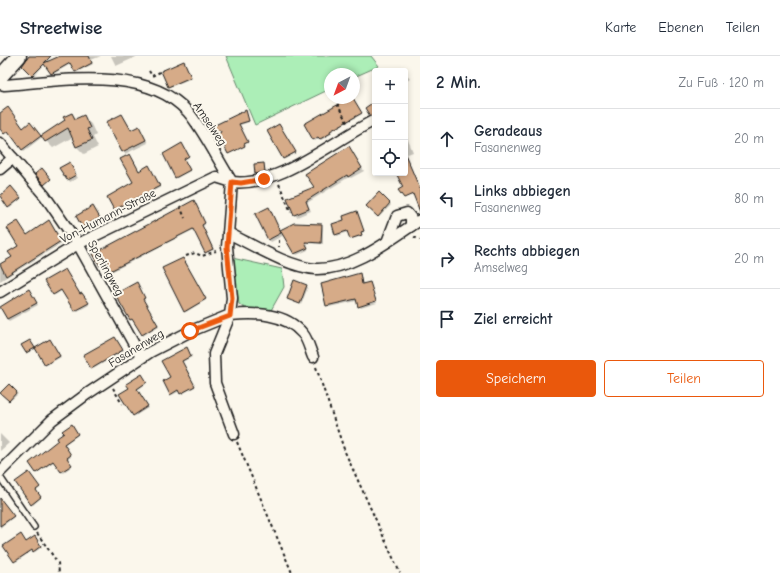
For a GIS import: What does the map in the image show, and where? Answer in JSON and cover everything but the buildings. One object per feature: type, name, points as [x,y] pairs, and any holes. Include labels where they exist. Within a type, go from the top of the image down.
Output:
[{"type":"street","points":[[0,77],[19,56]]},
{"type":"street","name":"Amselweg","points":[[0,84],[4,85],[103,78],[133,84],[160,92],[176,101],[188,112],[232,182]]},
{"type":"street","points":[[234,434],[215,383],[214,354],[230,316],[232,298],[227,247],[232,182],[241,183],[275,176],[372,122]]},
{"type":"street","name":"Sperlingweg","points":[[0,143],[45,196],[78,244],[141,357]]},
{"type":"street","points":[[0,169],[13,158]]},
{"type":"street","name":"Von-Humann-Straße","points":[[0,292],[78,244],[216,177],[232,182]]},
{"type":"street","points":[[387,242],[397,216],[403,213],[409,215],[412,222],[411,226]]},
{"type":"street","points":[[228,233],[279,258],[316,269],[330,267],[360,258],[420,220]]},
{"type":"street","name":"Fasanenweg","points":[[0,472],[52,420],[141,357],[190,331],[230,316],[251,313],[267,315],[294,325],[304,335],[313,357]]},
{"type":"lane","points":[[0,477],[34,527]]},
{"type":"path","points":[[149,71],[152,76],[160,72]]},
{"type":"path","points":[[337,104],[352,132]]},
{"type":"path","points":[[275,176],[291,212]]},
{"type":"path","points":[[186,256],[195,253],[202,256],[227,247]]},
{"type":"path","points":[[313,357],[345,452],[400,573]]},
{"type":"path","points":[[108,380],[122,404]]},
{"type":"path","points":[[234,434],[292,573]]},
{"type":"path","points":[[34,527],[58,563],[59,573]]},
{"type":"green space","points":[[226,56],[371,56],[379,66],[360,74],[360,68],[324,68],[324,92],[255,125]]},
{"type":"green space","points":[[232,258],[282,269],[284,287],[270,312],[250,310],[239,304]]},
{"type":"route","points":[[190,331],[230,316],[232,298],[227,247],[232,182],[241,183],[264,179]]}]
